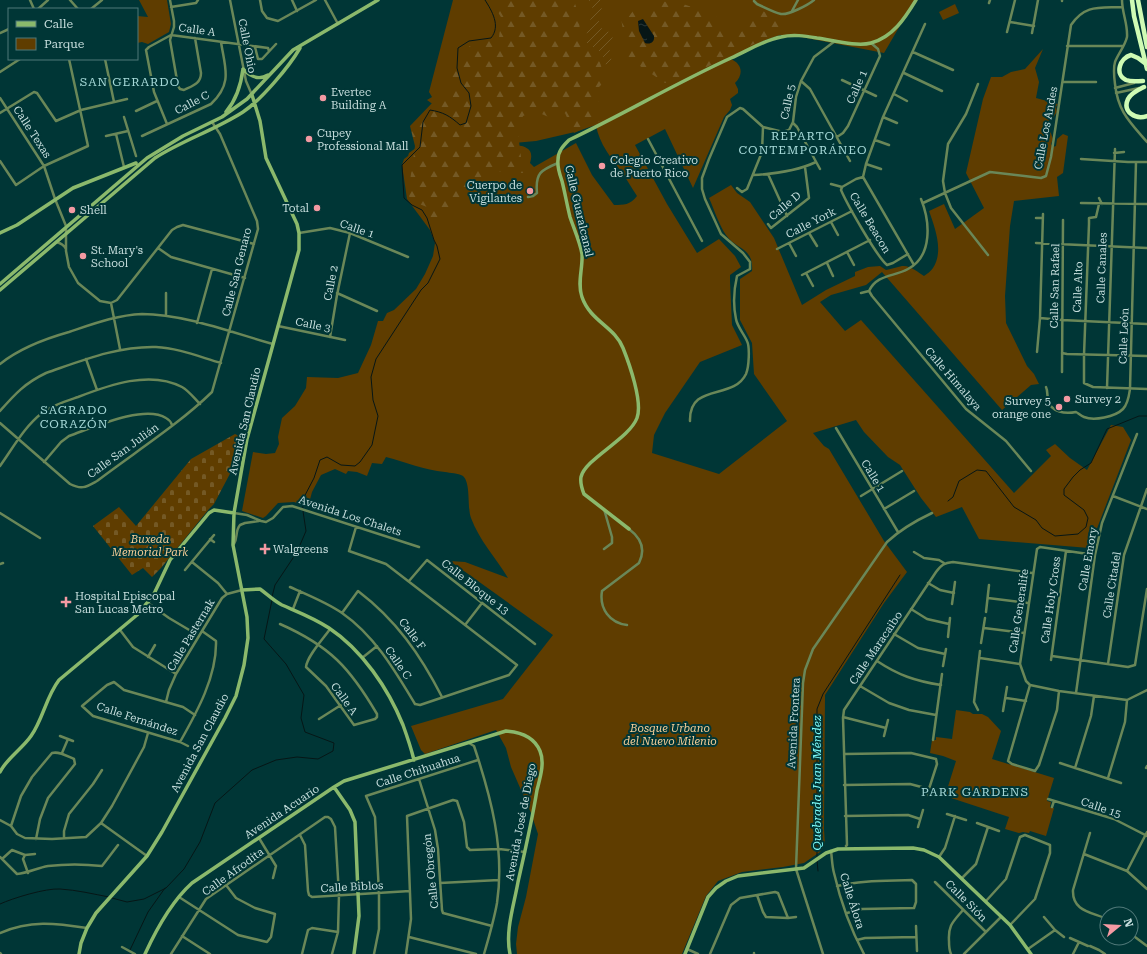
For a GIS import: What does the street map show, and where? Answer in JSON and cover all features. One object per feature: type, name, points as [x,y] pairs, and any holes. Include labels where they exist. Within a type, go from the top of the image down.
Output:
[{"type":"highway","points":[[1132,0],[1134,16],[1146,66]]},
{"type":"highway","points":[[1138,0],[1147,46]]},
{"type":"highway","points":[[1140,15],[1147,33]]},
{"type":"highway","points":[[1145,80],[1130,81],[1123,78],[1120,71],[1120,64],[1125,58],[1131,55],[1138,58],[1146,66]]},
{"type":"highway","points":[[1145,86],[1130,96],[1127,105],[1129,111],[1134,116],[1140,118],[1147,116]]},
{"type":"street","points":[[39,8],[48,0]]},
{"type":"street","points":[[70,0],[77,8]]},
{"type":"street","points":[[92,8],[102,0]]},
{"type":"street","points":[[170,0],[174,21],[174,27],[170,40],[178,86],[180,89],[184,90],[198,83],[201,79],[195,38]]},
{"type":"street","points":[[171,7],[196,3],[198,0]]},
{"type":"street","name":"Calle Ohio","points":[[230,0],[243,69],[252,95]]},
{"type":"street","points":[[260,0],[262,11],[267,18],[278,21],[316,0]]},
{"type":"street","points":[[292,0],[297,11]]},
{"type":"street","points":[[325,0],[338,24]]},
{"type":"street","points":[[370,0],[371,5]]},
{"type":"street","points":[[0,284],[147,158],[183,136],[222,117],[252,95],[287,56],[311,39],[378,0]]},
{"type":"street","points":[[754,0],[757,4],[782,14],[809,4],[814,0]]},
{"type":"street","points":[[792,11],[798,0]]},
{"type":"street","name":"Calle Guaralcanal","points":[[627,625],[619,623],[607,615],[603,609],[600,599],[602,592],[639,563],[642,557],[643,546],[636,534],[584,494],[581,477],[583,472],[591,463],[630,430],[637,418],[639,409],[637,394],[623,347],[618,339],[591,314],[581,296],[580,284],[582,253],[568,208],[558,163],[561,148],[569,140],[716,65],[774,39],[798,35],[859,44],[871,43],[886,36],[898,26],[905,18],[916,0]]},
{"type":"street","points":[[1007,32],[1015,0]]},
{"type":"street","points":[[1032,33],[1038,0]]},
{"type":"street","points":[[1122,0],[1122,7],[1127,26],[1126,38],[1115,61],[1114,69],[1116,93],[1125,116],[1147,142]]},
{"type":"street","name":"Calle Los Andes","points":[[923,203],[990,172],[1041,178],[1046,176],[1051,157],[1071,25],[1082,12],[1092,9],[1122,7]]},
{"type":"street","points":[[1010,22],[1034,26]]},
{"type":"street","points":[[914,265],[863,177],[866,164],[883,117],[925,24]]},
{"type":"street","name":"Calle A","points":[[167,124],[154,92],[146,50],[149,47],[171,35],[255,47]]},
{"type":"street","name":"Calle 5","points":[[763,127],[783,132],[789,130],[793,122],[796,97],[800,81],[814,57],[835,41]]},
{"type":"street","name":"Calle C","points":[[142,136],[211,104],[220,96],[225,85],[226,75],[221,42]]},
{"type":"street","name":"Calle 1","points":[[837,137],[844,133],[848,126],[880,56],[878,49],[871,43]]},
{"type":"street","points":[[269,51],[268,48],[255,47],[258,59],[262,59],[276,44]]},
{"type":"street","points":[[1067,46],[1123,46]]},
{"type":"street","points":[[0,290],[155,158],[169,149],[242,113],[255,102],[301,47]]},
{"type":"street","points":[[913,52],[952,70]]},
{"type":"street","points":[[0,72],[18,60]]},
{"type":"street","points":[[0,161],[16,185],[44,166],[88,146],[69,60]]},
{"type":"street","points":[[105,60],[114,102]]},
{"type":"street","points":[[243,69],[249,75],[258,78],[264,77],[272,72]]},
{"type":"street","points":[[222,117],[232,105],[236,97],[241,85],[243,69]]},
{"type":"street","points":[[904,73],[942,91]]},
{"type":"street","points":[[842,80],[876,96]]},
{"type":"street","points":[[1116,88],[1145,80]]},
{"type":"street","points":[[800,81],[810,89],[850,161]]},
{"type":"street","points":[[1063,82],[1096,82]]},
{"type":"street","points":[[978,84],[966,114],[948,144],[943,181],[944,193],[952,208],[988,255]]},
{"type":"street","points":[[1116,93],[1145,86]]},
{"type":"street","points":[[0,113],[34,92],[38,93],[56,121],[81,110],[127,99]]},
{"type":"street","points":[[894,94],[907,100]]},
{"type":"street","name":"Avenida San Claudio","points":[[79,954],[81,943],[87,928],[96,913],[147,856],[169,820],[236,696],[244,665],[248,638],[247,617],[233,545],[234,513],[247,439],[299,250],[299,233],[266,158],[255,102],[252,95]]},
{"type":"street","name":"Calle Texas","points":[[0,98],[44,166],[66,226]]},
{"type":"street","points":[[136,111],[157,101]]},
{"type":"street","points":[[690,421],[692,408],[699,398],[729,389],[741,382],[746,373],[749,360],[748,343],[736,320],[734,287],[737,276],[750,269],[750,262],[743,253],[721,234],[702,189],[702,178],[709,159],[730,114],[740,108],[763,127],[762,152],[753,175],[747,189],[742,192],[737,188]]},
{"type":"street","points":[[124,117],[136,156]]},
{"type":"street","points":[[883,117],[897,123]]},
{"type":"street","name":"Calle San Genaro","points":[[200,404],[212,392],[258,230],[257,221],[220,134],[212,122]]},
{"type":"street","points":[[793,122],[820,169]]},
{"type":"street","points":[[106,136],[128,131]]},
{"type":"street","points":[[116,134],[124,167]]},
{"type":"street","points":[[648,139],[702,239]]},
{"type":"street","points":[[875,140],[889,145]]},
{"type":"street","name":"Calle Canales","points":[[1107,388],[1115,149]]},
{"type":"street","points":[[1114,154],[1124,152]]},
{"type":"street","points":[[1081,159],[1147,162]]},
{"type":"street","points":[[753,175],[768,174],[805,167],[816,162]]},
{"type":"street","name":"Calle León","points":[[1046,387],[1048,400],[1056,410],[1067,413],[1076,412],[1084,417],[1100,419],[1117,413],[1123,409],[1129,398],[1136,204],[1136,162]]},
{"type":"street","points":[[0,234],[17,225],[73,188],[136,163]]},
{"type":"street","points":[[528,197],[533,196],[536,193],[536,184],[540,173],[544,169],[558,163]]},
{"type":"street","points":[[866,164],[881,169]]},
{"type":"street","name":"Calle D","points":[[768,224],[771,228],[809,198],[805,167]]},
{"type":"street","points":[[768,174],[787,216]]},
{"type":"street","name":"Calle Beacon","points":[[863,177],[856,179],[842,187],[841,190],[852,211],[887,265],[908,254]]},
{"type":"street","points":[[831,184],[842,187]]},
{"type":"street","points":[[1099,198],[1100,204]]},
{"type":"street","points":[[861,293],[869,291],[880,278],[908,269],[923,255],[928,241],[928,229],[921,199]]},
{"type":"street","points":[[1083,203],[1147,204]]},
{"type":"street","name":"Calle Alto","points":[[1100,204],[1096,217],[1089,218],[1084,383],[1093,388],[1107,388]]},
{"type":"street","name":"Calle York","points":[[777,249],[852,211]]},
{"type":"street","points":[[1037,352],[1040,318],[1042,214]]},
{"type":"street","points":[[1036,218],[1042,218]]},
{"type":"street","name":"Calle San Rafael","points":[[1062,372],[1063,220]]},
{"type":"street","points":[[831,222],[838,235]]},
{"type":"street","points":[[66,226],[66,250],[69,267],[78,283],[100,301],[110,303],[117,300],[172,230],[177,227],[183,225],[254,244]]},
{"type":"street","name":"Calle 1","points":[[299,233],[330,228],[350,233],[408,257]]},
{"type":"street","name":"Calle 2","points":[[330,337],[337,293],[350,233]]},
{"type":"street","points":[[809,233],[817,246]]},
{"type":"street","points":[[802,275],[870,240]]},
{"type":"street","points":[[56,242],[64,245],[66,250]]},
{"type":"street","points":[[789,243],[796,256]]},
{"type":"street","points":[[1036,243],[1147,248]]},
{"type":"street","points":[[158,248],[171,257],[245,278]]},
{"type":"street","points":[[847,252],[854,265]]},
{"type":"street","points":[[827,262],[833,276]]},
{"type":"street","points":[[197,323],[212,269]]},
{"type":"street","points":[[806,273],[813,286]]},
{"type":"street","name":"Calle Himalaya","points":[[869,291],[966,409],[1006,441],[1031,472]]},
{"type":"street","points":[[166,293],[166,316]]},
{"type":"street","points":[[337,293],[377,311]]},
{"type":"street","points":[[110,303],[120,349]]},
{"type":"street","points":[[0,364],[8,357],[39,341],[114,318],[142,314],[166,316],[197,323],[273,344]]},
{"type":"street","points":[[1040,318],[1147,324]]},
{"type":"street","name":"Calle 3","points":[[278,326],[345,340]]},
{"type":"street","points":[[0,411],[19,390],[46,373],[120,349],[156,347],[221,363]]},
{"type":"street","points":[[1062,353],[1107,356],[1147,356]]},
{"type":"street","points":[[86,359],[96,390]]},
{"type":"street","points":[[0,466],[30,424],[41,413],[49,408],[124,381],[160,380],[181,387],[190,393],[200,404]]},
{"type":"street","points":[[1107,388],[1147,389]]},
{"type":"street","name":"Calle San Julián","points":[[0,423],[70,484],[77,488],[86,487],[97,481],[200,404]]},
{"type":"street","points":[[44,462],[61,442],[69,436],[126,416],[155,414],[166,418],[172,424]]},
{"type":"street","name":"Calle 1","points":[[836,428],[898,532]]},
{"type":"street","name":"Calle Emory","points":[[1076,693],[1095,555],[1102,523],[1138,434]]},
{"type":"street","points":[[861,496],[902,471]]},
{"type":"street","name":"Calle Citadel","points":[[1108,664],[1124,555],[1147,489]]},
{"type":"street","points":[[884,509],[914,491]]},
{"type":"street","points":[[1113,496],[1147,509]]},
{"type":"street","name":"Avenida Los Chalets","points":[[233,545],[237,539],[237,531],[240,525],[251,522],[266,522],[273,518],[283,508],[292,506],[419,547]]},
{"type":"street","points":[[603,509],[612,537],[612,543],[604,549]]},
{"type":"street","points":[[0,770],[30,738],[36,728],[53,687],[59,680],[101,644],[137,615],[148,603],[153,596],[170,560],[209,513],[214,510],[247,515],[260,521]]},
{"type":"street","points":[[0,513],[40,538]]},
{"type":"street","name":"Avenida Frontera","points":[[823,954],[796,869],[802,683],[805,670],[813,649],[887,542],[911,523],[932,514]]},
{"type":"street","points":[[356,527],[349,550],[386,564],[465,624],[482,603]]},
{"type":"street","points":[[185,570],[214,535]]},
{"type":"street","points":[[210,539],[214,542]]},
{"type":"street","name":"Calle Generalife","points":[[1030,685],[1026,680],[1020,664],[1032,573],[1037,549],[1043,548],[1066,551]]},
{"type":"street","points":[[1066,551],[1095,555]]},
{"type":"street","name":"Calle Holy Cross","points":[[1051,660],[1066,551]]},
{"type":"street","points":[[914,552],[924,558],[939,560],[944,563],[953,562],[1032,573]]},
{"type":"street","name":"Calle Bloque 13","points":[[409,581],[427,560],[535,644]]},
{"type":"street","points":[[192,562],[218,583],[227,594]]},
{"type":"street","name":"Calle Maracaibo","points":[[846,848],[844,710],[928,583],[939,567],[944,563]]},
{"type":"street","points":[[952,604],[955,582]]},
{"type":"street","points":[[928,583],[940,590],[954,593]]},
{"type":"street","points":[[986,612],[990,585]]},
{"type":"street","name":"Calle C","points":[[290,587],[342,613],[363,630],[393,667],[415,704],[420,705],[499,679],[509,675],[517,665],[465,624]]},
{"type":"street","points":[[242,590],[260,588],[281,604],[313,618],[344,639],[378,678],[403,725],[414,760]]},
{"type":"street","points":[[1052,656],[1128,667],[1135,665],[1147,589]]},
{"type":"street","name":"Calle Pasternak","points":[[166,702],[169,690],[176,674],[222,598],[227,594],[242,590]]},
{"type":"street","points":[[293,609],[300,591]]},
{"type":"street","name":"Calle F","points":[[342,613],[358,591],[373,603],[392,620],[415,649],[429,671],[442,698]]},
{"type":"street","points":[[988,598],[1028,603]]},
{"type":"street","points":[[148,603],[169,618],[196,634]]},
{"type":"street","points":[[911,609],[927,620],[949,624]]},
{"type":"street","points":[[948,637],[950,618]]},
{"type":"street","points":[[981,643],[985,618]]},
{"type":"street","name":"Calle A","points":[[280,624],[302,633],[319,645],[334,656],[350,672],[377,714],[375,719],[354,725],[326,686],[306,667],[307,663],[319,645],[330,629]]},
{"type":"street","points":[[1142,624],[1147,625]]},
{"type":"street","points":[[984,628],[1024,633]]},
{"type":"street","points":[[120,630],[133,647],[176,674]]},
{"type":"street","points":[[180,742],[196,715],[212,674],[217,654],[216,641],[202,631]]},
{"type":"street","points":[[894,634],[918,648],[945,654]]},
{"type":"street","points":[[148,657],[155,645]]},
{"type":"street","points":[[362,658],[377,646]]},
{"type":"street","points":[[943,666],[946,649]]},
{"type":"street","points":[[978,710],[974,702],[980,651]]},
{"type":"street","points":[[980,658],[1020,664]]},
{"type":"street","points":[[877,661],[907,678],[941,685]]},
{"type":"street","points":[[933,740],[942,674]]},
{"type":"street","name":"Calle Fernández","points":[[166,702],[124,690],[114,682],[106,685],[82,706],[93,716],[180,742],[188,746]]},
{"type":"street","points":[[1059,691],[1056,710],[1039,765],[1035,770],[1012,764],[1008,761],[1030,685],[1059,691],[1127,700],[1147,690]]},
{"type":"street","points":[[860,686],[890,703],[909,710],[936,715]]},
{"type":"street","points":[[1003,711],[1007,687]]},
{"type":"street","points":[[1075,768],[1091,716],[1094,696]]},
{"type":"street","points":[[1006,698],[1026,701]]},
{"type":"street","points":[[1108,778],[1125,722],[1127,700]]},
{"type":"street","points":[[166,702],[183,707],[196,715]]},
{"type":"street","points":[[319,720],[341,705]]},
{"type":"street","points":[[843,717],[886,728]]},
{"type":"street","points":[[884,736],[888,720]]},
{"type":"street","name":"Avenida José de Diego","points":[[469,743],[506,730],[517,732],[529,737],[540,751],[543,761],[511,918],[509,946],[510,954]]},
{"type":"street","points":[[0,820],[11,826],[17,834],[25,838],[86,837],[101,823],[112,806],[144,747],[148,733]]},
{"type":"street","points":[[60,736],[73,741]]},
{"type":"street","points":[[62,753],[68,739]]},
{"type":"street","points":[[469,743],[474,746],[491,802],[498,849],[499,880],[497,902],[484,954]]},
{"type":"street","name":"Avenida Acuario","points":[[145,954],[179,897],[192,884],[334,787],[344,781],[469,743]]},
{"type":"street","points":[[11,826],[21,796],[32,777],[52,753],[62,753],[74,759],[75,764],[48,798],[40,820],[36,839]]},
{"type":"street","points":[[844,754],[912,753],[936,759],[937,764],[927,795]]},
{"type":"street","name":"Calle Chihuahua","points":[[379,893],[375,817],[366,796],[478,760]]},
{"type":"street","points":[[1060,763],[1121,783]]},
{"type":"street","points":[[64,838],[64,831],[69,814],[93,784],[102,770]]},
{"type":"street","name":"Calle Obregón","points":[[419,779],[435,830],[443,913],[492,926]]},
{"type":"street","points":[[844,785],[910,784],[929,789]]},
{"type":"street","points":[[334,787],[350,810],[355,822],[360,916],[354,954]]},
{"type":"street","name":"Calle 15","points":[[1048,798],[1114,819],[1146,834]]},
{"type":"street","points":[[406,954],[410,937],[411,919],[407,816],[453,800],[457,800],[464,822],[467,847],[470,850],[498,849],[525,852]]},
{"type":"street","points":[[1052,807],[1054,801]]},
{"type":"street","points":[[918,827],[923,810]]},
{"type":"street","points":[[947,814],[966,820]]},
{"type":"street","points":[[845,816],[908,815],[920,819]]},
{"type":"street","points":[[939,857],[945,848],[955,816]]},
{"type":"street","name":"Calle Afrodita","points":[[171,954],[206,899],[328,817],[331,819],[335,827],[339,895]]},
{"type":"street","points":[[101,823],[147,856]]},
{"type":"street","points":[[977,823],[1000,831]]},
{"type":"street","points":[[962,878],[976,864],[988,827]]},
{"type":"street","points":[[1090,833],[1073,890],[1073,897],[1075,904],[1081,909],[1099,916]]},
{"type":"street","points":[[1127,871],[1146,834]]},
{"type":"street","name":"Calle Biblos","points":[[300,835],[305,845],[309,895],[312,897],[410,892]]},
{"type":"street","points":[[986,901],[1006,879],[1020,837],[1025,835],[1050,844],[1050,853],[1035,898],[1010,925]]},
{"type":"street","points":[[259,838],[276,866],[273,878]]},
{"type":"street","points":[[35,854],[25,854],[12,850],[1,858],[17,874],[28,873],[46,866],[102,866],[118,845]]},
{"type":"street","points":[[685,954],[708,897],[716,888],[726,881],[738,876],[804,868],[819,857],[831,851],[846,848],[913,848],[924,850],[939,857],[1010,925],[1031,954]]},
{"type":"street","name":"Calle Álora","points":[[831,851],[838,886],[857,940],[864,954]]},
{"type":"street","points":[[25,854],[23,859],[28,873]]},
{"type":"street","points":[[1084,854],[1127,871],[1147,888]]},
{"type":"street","points":[[440,883],[499,880]]},
{"type":"street","points":[[838,886],[856,882],[912,880],[916,884],[916,902],[914,908],[862,910],[847,913]]},
{"type":"street","name":"Calle Sión","points":[[935,882],[986,932]]},
{"type":"street","points":[[179,897],[238,935],[267,942],[271,937],[275,914],[254,908],[236,898],[226,885]]},
{"type":"street","points":[[710,954],[731,905],[740,898],[772,892],[778,893],[788,918]]},
{"type":"street","points":[[374,954],[379,929],[379,893]]},
{"type":"street","points":[[332,954],[338,932],[339,895]]},
{"type":"street","points":[[757,895],[766,917],[796,917]]},
{"type":"street","points":[[951,954],[949,950],[948,931],[951,924],[963,910]]},
{"type":"street","points":[[964,954],[1001,916]]},
{"type":"street","points":[[1044,917],[1055,930],[1064,937]]},
{"type":"street","points":[[0,933],[12,928],[39,923],[58,923],[87,928]]},
{"type":"street","points":[[916,926],[917,951]]},
{"type":"street","points":[[302,954],[308,930],[312,928],[338,932]]},
{"type":"street","points":[[1028,949],[1055,930]]},
{"type":"street","points":[[182,936],[210,954]]},
{"type":"street","points":[[410,937],[476,954]]},
{"type":"street","points":[[857,940],[865,938],[916,937]]},
{"type":"street","points":[[1070,938],[1105,954]]},
{"type":"street","points":[[1073,954],[1079,942]]},
{"type":"street","points":[[122,947],[135,954]]},
{"type":"street","points":[[687,949],[698,954]]},
{"type":"green space","points":[[139,0],[167,0],[171,24],[169,32],[148,44],[142,42],[138,43],[138,16],[148,17]]},
{"type":"green space","name":"Bosque Urbano del Nuevo Milenio","points":[[453,0],[915,0],[884,53],[796,36],[780,35],[763,41],[731,59],[738,64],[741,73],[735,83],[738,93],[730,99],[732,105],[730,110],[724,117],[693,188],[665,129],[635,145],[667,204],[697,253],[719,239],[735,256],[741,267],[730,275],[730,281],[732,325],[742,345],[700,362],[665,413],[654,435],[652,453],[719,474],[787,421],[754,374],[752,343],[740,320],[740,279],[752,271],[750,257],[744,250],[730,240],[723,231],[709,198],[731,185],[737,193],[750,202],[774,238],[802,305],[826,290],[855,276],[855,272],[868,267],[880,266],[886,270],[905,266],[914,269],[924,276],[933,268],[938,254],[934,225],[929,211],[944,204],[955,229],[984,208],[966,173],[983,99],[991,77],[1002,77],[1011,72],[1025,69],[1043,49],[1035,68],[1039,82],[1036,98],[1058,104],[1056,107],[1057,112],[1048,125],[1053,139],[1051,144],[1053,147],[1056,146],[1057,139],[1063,134],[1068,136],[1063,173],[1057,177],[1059,196],[1014,201],[1010,226],[1005,296],[1006,323],[1027,366],[1034,374],[1039,384],[1031,385],[1002,410],[882,272],[866,285],[831,295],[820,302],[845,331],[861,320],[1014,493],[1051,456],[1046,450],[1055,444],[1070,458],[1087,470],[1111,425],[1123,427],[1131,440],[1091,544],[1089,548],[979,539],[962,507],[936,517],[921,498],[900,465],[888,457],[864,432],[856,420],[813,433],[824,446],[829,449],[884,541],[907,572],[884,603],[825,695],[825,845],[820,852],[804,863],[742,872],[718,881],[706,896],[682,954],[517,954],[516,944],[518,927],[526,897],[538,834],[531,813],[511,767],[506,748],[496,730],[425,754],[421,750],[411,726],[503,699],[553,635],[450,561],[465,562],[508,578],[474,526],[470,513],[467,484],[463,476],[430,470],[386,457],[382,464],[372,463],[367,476],[357,472],[348,471],[346,474],[335,469],[321,475],[312,492],[308,507],[294,502],[278,503],[263,518],[242,511],[253,452],[266,454],[275,453],[279,444],[278,437],[282,418],[295,406],[306,388],[307,377],[338,378],[358,373],[371,345],[378,321],[383,321],[387,313],[394,310],[416,289],[425,274],[433,256],[435,243],[430,230],[407,199],[402,165],[404,159],[409,153],[420,145],[489,145],[427,100],[432,97],[429,92]],"holes":[[[596,125],[603,145],[637,196],[627,204],[614,205],[592,175],[576,143],[534,167],[530,163],[531,152],[527,148],[517,145],[489,145],[536,141],[575,132]]]},
{"type":"green space","points":[[490,0],[574,0],[579,16],[581,42],[587,51],[592,51],[595,53],[601,65],[603,74],[603,83],[599,87],[604,100],[591,103],[587,109],[593,113],[600,113],[603,120],[574,133],[565,113],[553,119],[535,111],[523,116],[519,130],[519,137],[524,173],[490,172],[484,175],[469,189],[436,232],[432,225],[427,207],[414,202],[408,195],[415,146],[410,126],[434,101],[452,99],[455,90],[451,73],[463,51],[473,44],[499,38],[501,17]]},
{"type":"green space","points":[[589,0],[602,0],[599,24],[601,28],[611,33],[613,36],[609,47],[612,63],[610,67],[606,65],[602,53],[585,41],[593,9]]},
{"type":"green space","points":[[660,1],[683,4],[717,17],[727,30],[741,32],[749,25],[749,15],[759,9],[783,21],[786,31],[781,33],[778,27],[771,30],[772,35],[678,81],[665,83],[640,66],[628,61],[621,18],[627,19],[633,11],[647,8],[653,3]],"holes":[[[644,20],[654,36],[653,41],[639,31],[637,24]]]},
{"type":"green space","points":[[955,4],[959,13],[943,20],[939,12]]},
{"type":"green space","name":"Buxeda Memorial Park","points":[[235,434],[239,436],[234,466],[214,504],[152,577],[143,568],[132,575],[93,526],[119,507],[136,526],[191,459]]},
{"type":"green space","points":[[956,710],[970,712],[973,714],[982,714],[988,717],[1001,731],[992,759],[1054,778],[1047,801],[1051,802],[1050,807],[1054,808],[1046,836],[1030,831],[1029,833],[1019,833],[1005,829],[1009,817],[945,796],[956,761],[930,753],[932,740],[936,740],[936,737],[952,739]]},
{"type":"water","points":[[643,19],[654,36],[654,40],[647,44],[639,31],[638,21]]},
{"type":"waterway","points":[[303,508],[302,501],[314,478],[320,460],[327,457],[341,465],[355,466],[360,462],[372,445],[378,416],[373,400],[371,377],[376,359],[421,290],[428,283],[440,259],[427,218],[422,210],[412,205],[404,198],[402,165],[420,147],[423,122],[430,110],[446,115],[460,125],[466,123],[471,106],[469,93],[461,83],[457,68],[458,48],[469,41],[491,38],[494,33],[494,19],[485,0]]},
{"type":"waterway","name":"Quebrada Juan Méndez","points":[[948,501],[953,497],[959,481],[977,470],[986,471],[1014,507],[1036,520],[1042,528],[1055,536],[1078,534],[1086,527],[1088,518],[1084,510],[1064,495],[1064,489],[1080,470],[1091,463],[1107,429],[1139,416],[1147,416]]},
{"type":"waterway","points":[[272,597],[275,585],[297,552],[306,531],[303,511]]},
{"type":"waterway","name":"Quebrada Juan Méndez","points":[[817,857],[817,709],[823,694],[900,575]]},
{"type":"waterway","points":[[112,898],[127,902],[144,899],[166,888],[184,869],[200,842],[215,803],[252,770],[276,760],[297,757],[318,759],[333,751],[334,743],[305,732],[301,718],[304,695],[286,664],[264,639],[272,600]]},
{"type":"waterway","name":"Quebrada Juan Méndez","points":[[817,860],[818,871]]},
{"type":"waterway","points":[[130,950],[148,912],[165,888]]},
{"type":"waterway","points":[[0,904],[30,894],[54,889],[73,890],[109,897]]},
{"type":"place","name":"Evertec Building A","points":[[323,98]]},
{"type":"place","name":"Cupey Professional Mall","points":[[309,139]]},
{"type":"place","name":"Colegio Creativo de Puerto Rico","points":[[602,166]]},
{"type":"place","name":"Cuerpo de Vigilantes","points":[[530,191]]},
{"type":"place","name":"Total","points":[[317,208]]},
{"type":"place","name":"Shell","points":[[72,210]]},
{"type":"place","name":"St. Mary's School","points":[[83,256]]},
{"type":"place","name":"Survey 2","points":[[1067,399]]},
{"type":"place","name":"Survey 5 orange one","points":[[1059,407]]},
{"type":"place","name":"Walgreens","points":[[265,549]]},
{"type":"place","name":"Hospital Episcopal San Lucas Metro","points":[[66,602]]},
{"type":"district","name":"SAN GERARDO","points":[[130,82]]},
{"type":"district","name":"REPARTO CONTEMPORÁNEO","points":[[803,143]]},
{"type":"district","name":"SAGRADO CORAZÓN","points":[[74,417]]},
{"type":"district","name":"PARK GARDENS","points":[[975,792]]}]
